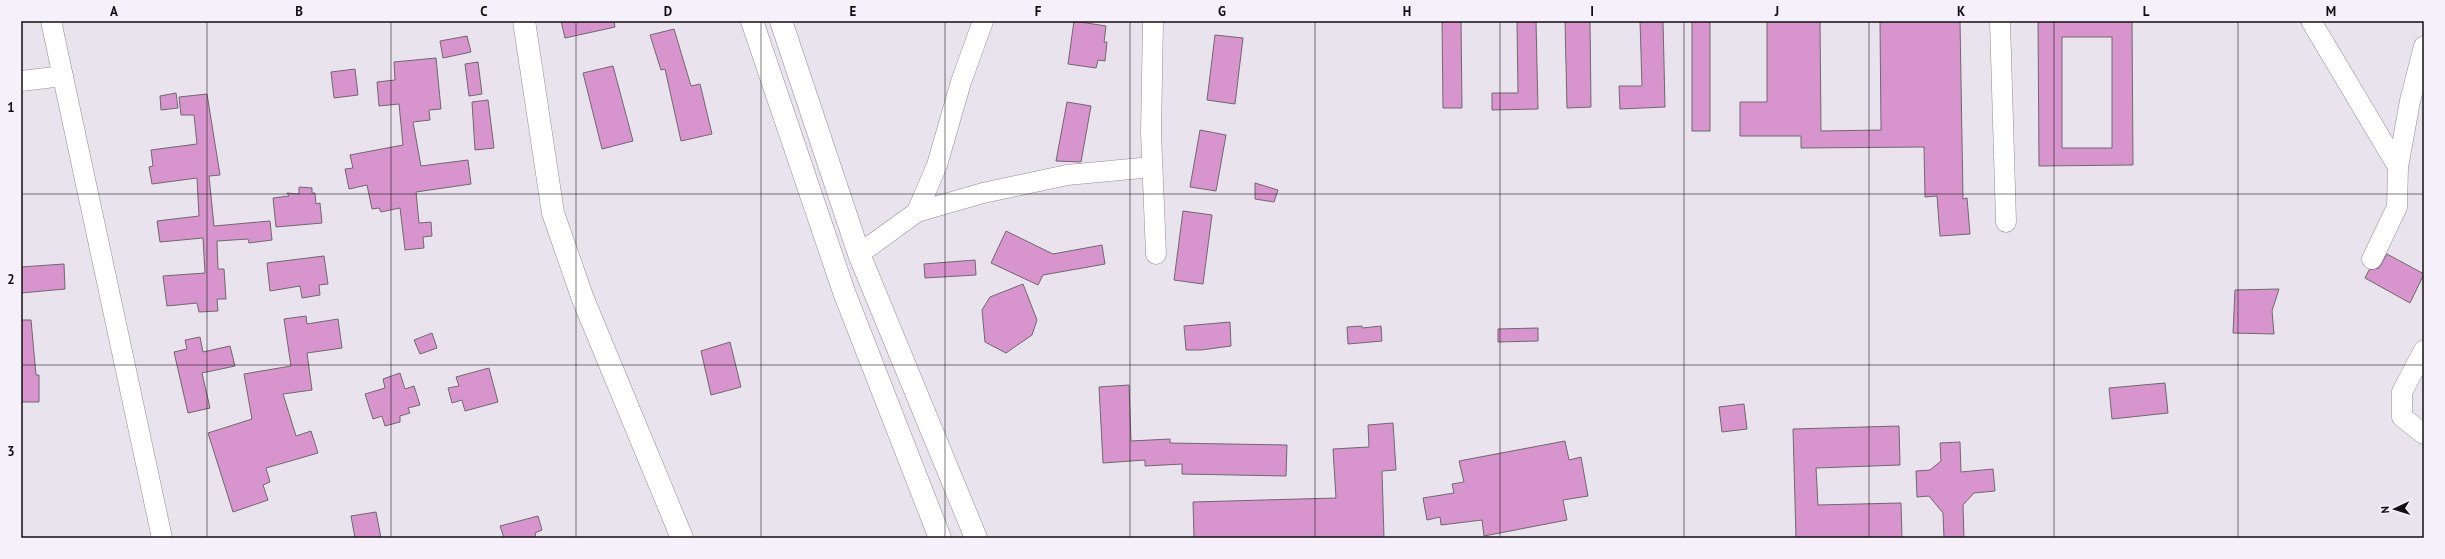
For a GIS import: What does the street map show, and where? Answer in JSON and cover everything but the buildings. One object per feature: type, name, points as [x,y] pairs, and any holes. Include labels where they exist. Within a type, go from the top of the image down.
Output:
[{"type":"main road","points":[[524,21],[553,213],[583,299],[682,538]]},
{"type":"main road","points":[[752,21],[844,292],[940,538]]},
{"type":"main road","points":[[781,21],[859,254],[976,538]]},
{"type":"street","points":[[51,21],[162,538]]},
{"type":"street","points":[[917,212],[937,165],[961,82],[983,21]]},
{"type":"street","points":[[1153,21],[1152,167],[1156,254]]},
{"type":"street","points":[[2000,21],[2006,222]]},
{"type":"street","points":[[2311,21],[2398,167]]},
{"type":"street","points":[[2372,259],[2397,207],[2398,167],[2417,104],[2424,46]]},
{"type":"street","points":[[21,81],[63,76]]},
{"type":"street","points":[[859,254],[917,212],[983,193],[1067,174],[1152,167]]},
{"type":"street","points":[[2424,350],[2402,392],[2402,416],[2424,434]]}]
